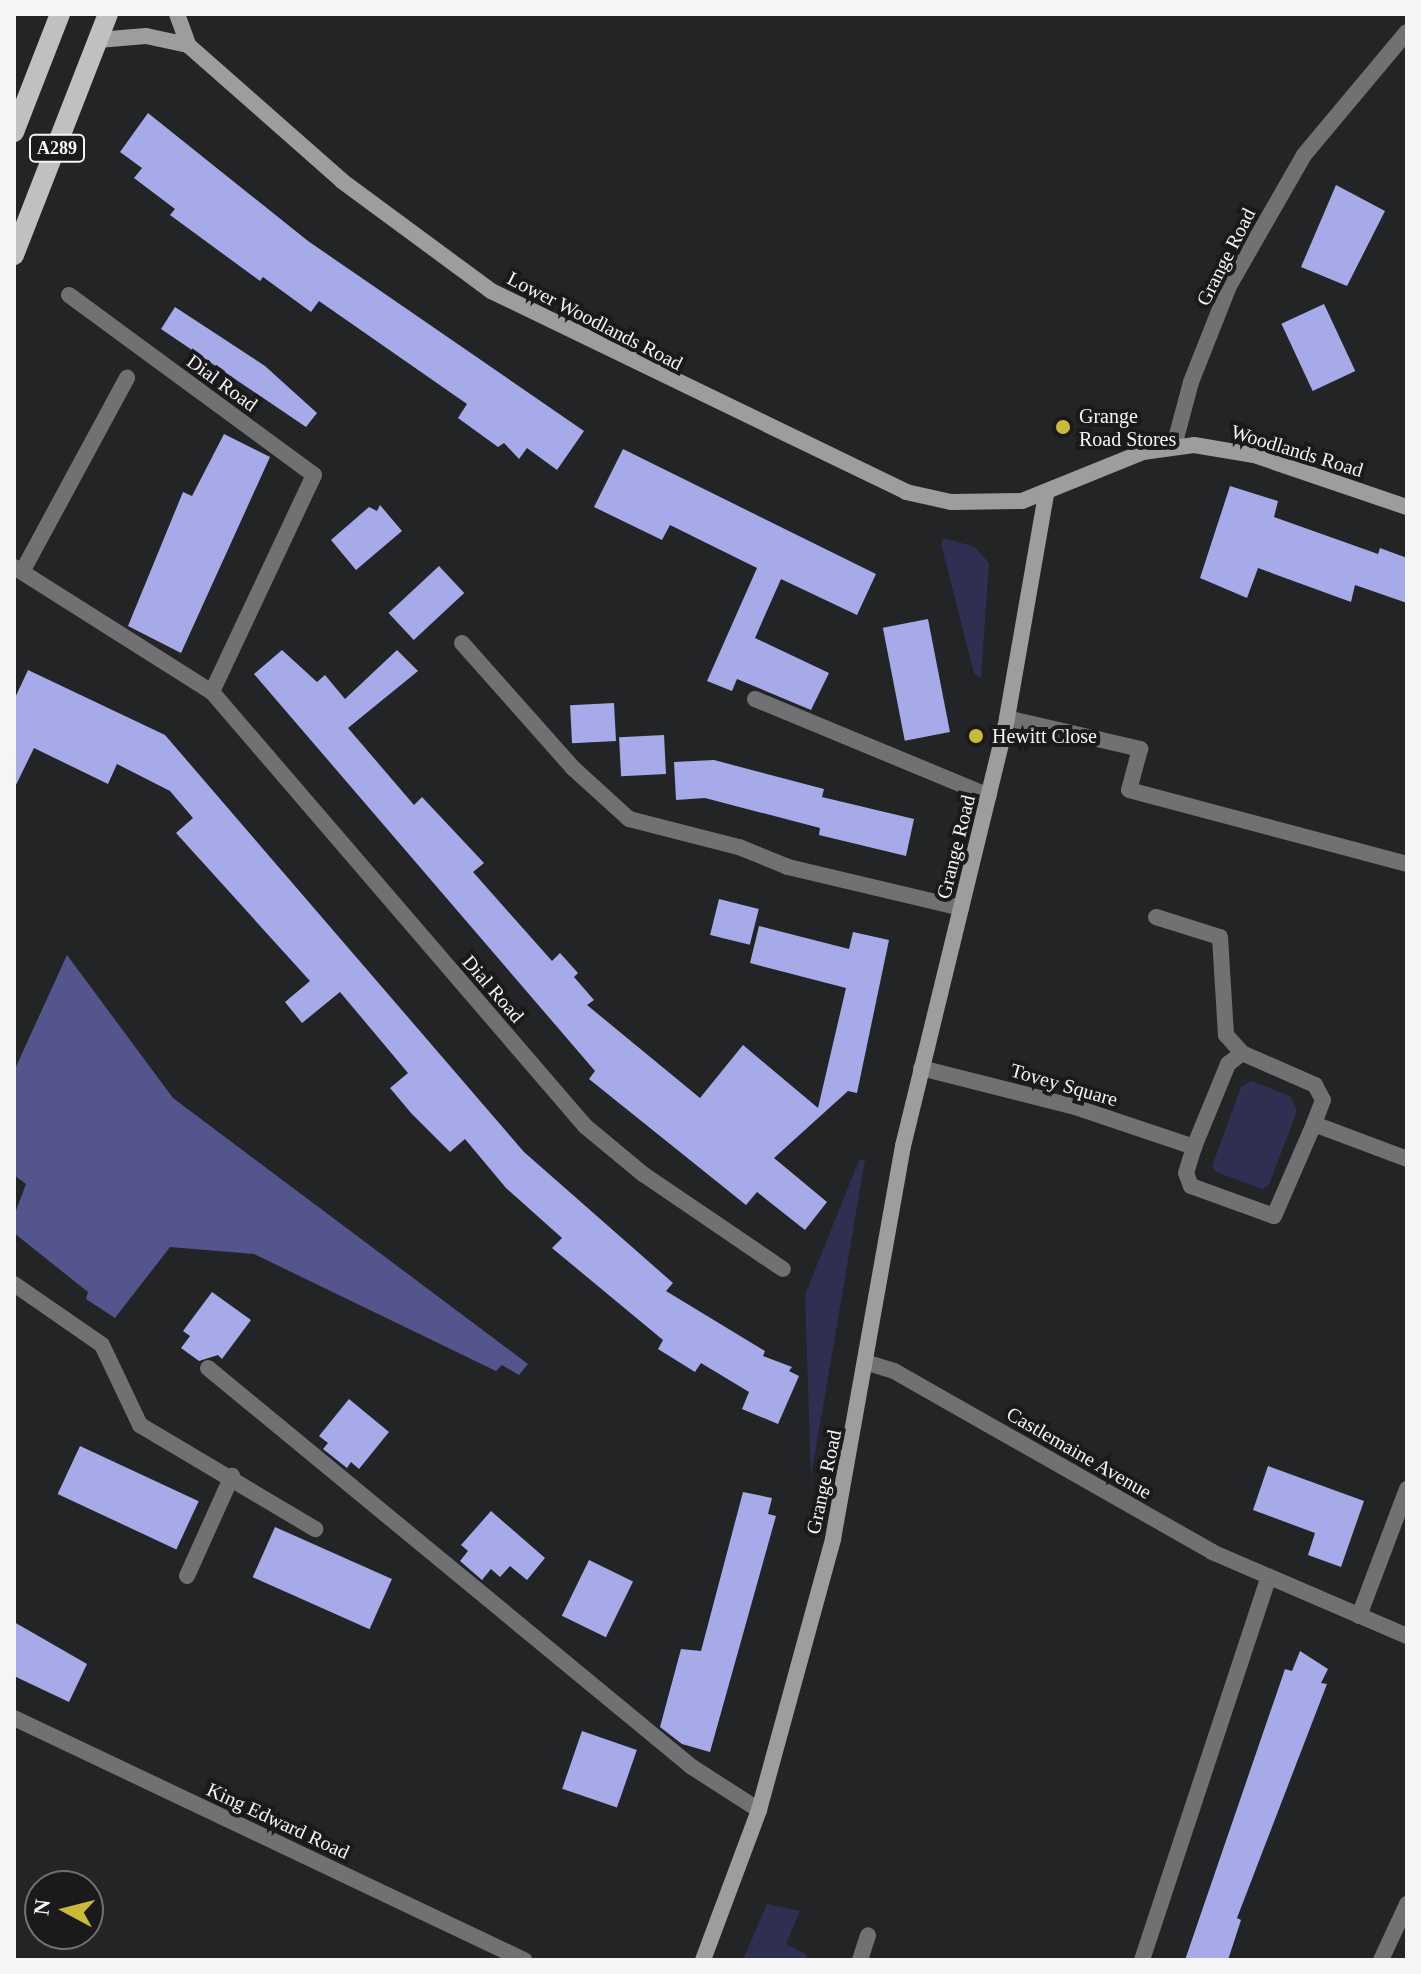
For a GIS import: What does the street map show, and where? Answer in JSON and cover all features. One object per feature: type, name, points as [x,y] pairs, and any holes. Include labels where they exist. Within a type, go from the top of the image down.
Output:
[{"type":"main road","name":"A289","points":[[14,132],[60,14]]},
{"type":"main road","name":"A289","points":[[14,255],[108,14]]},
{"type":"street","name":"Lower Woodlands Road","points":[[177,14],[188,45]]},
{"type":"street","name":"Grange Road","points":[[1174,446],[1191,382],[1236,273],[1304,155],[1407,32]]},
{"type":"street","name":"Lower Woodlands Road","points":[[98,40],[146,36],[188,45],[382,213],[515,305],[906,492],[987,504],[1046,494]]},
{"type":"street","name":"Dial Road","points":[[69,295],[314,475],[212,692]]},
{"type":"street","points":[[18,570],[127,378]]},
{"type":"street","points":[[1046,494],[1129,457],[1174,446]]},
{"type":"street","name":"Woodlands Road","points":[[1174,446],[1254,455],[1407,507]]},
{"type":"street","name":"Grange Road","points":[[703,1960],[759,1810],[833,1539],[921,1068],[1007,718],[1046,494]]},
{"type":"street","name":"Dial Road","points":[[18,570],[212,692],[585,1126],[643,1174],[783,1269]]},
{"type":"street","points":[[462,643],[580,776],[629,819],[735,846],[788,867],[961,908]]},
{"type":"street","points":[[755,699],[989,796]]},
{"type":"street","points":[[1007,718],[1140,749],[1129,790],[1407,864]]},
{"type":"street","points":[[1156,917],[1220,937],[1226,1035],[1242,1053],[1315,1085],[1323,1100],[1281,1211],[1274,1216],[1191,1186],[1186,1173],[1228,1064],[1242,1053]]},
{"type":"street","name":"Tovey Square","points":[[921,1068],[1081,1109],[1194,1147]]},
{"type":"street","points":[[1314,1124],[1407,1159]]},
{"type":"street","points":[[14,1284],[102,1345],[140,1425],[232,1476],[315,1529]]},
{"type":"street","name":"Castlemaine Avenue","points":[[868,1363],[894,1371],[1268,1580],[1407,1636]]},
{"type":"street","points":[[208,1368],[692,1767],[759,1810]]},
{"type":"street","points":[[187,1576],[232,1476]]},
{"type":"street","points":[[1359,1616],[1407,1489]]},
{"type":"street","points":[[1142,1960],[1268,1580]]},
{"type":"street","name":"King Edward Road","points":[[14,1718],[524,1960]]},
{"type":"street","points":[[1381,1960],[1407,1904]]},
{"type":"street","points":[[860,1960],[868,1935]]},
{"type":"shaded area","points":[[944,538],[975,547],[989,563],[981,678],[974,673],[941,544]]},
{"type":"shaded area","points":[[67,955],[173,1098],[528,1364],[519,1375],[502,1365],[496,1371],[254,1254],[170,1247],[115,1318],[86,1299],[88,1292],[14,1233],[14,1216],[26,1184],[14,1175],[14,1071]]},
{"type":"shaded area","points":[[1251,1081],[1290,1096],[1297,1111],[1269,1185],[1262,1189],[1216,1172],[1212,1166],[1241,1087]]},
{"type":"shaded area","points":[[859,1160],[865,1160],[811,1477],[805,1295]]},
{"type":"shaded area","points":[[767,1904],[800,1911],[786,1944],[807,1955],[805,1960],[743,1960]]},
{"type":"building","points":[[148,113],[308,241],[584,431],[557,470],[527,448],[519,459],[504,443],[498,447],[458,418],[467,404],[319,301],[311,312],[263,277],[260,281],[170,215],[175,209],[134,178],[142,168],[120,152]]},
{"type":"building","points":[[1336,185],[1385,211],[1347,286],[1301,267]]},
{"type":"building","points":[[1324,304],[1355,371],[1313,391],[1281,324]]},
{"type":"building","points":[[175,307],[265,366],[317,413],[306,427],[161,329]]},
{"type":"building","points":[[224,434],[270,457],[181,653],[128,626],[183,492],[192,496]]},
{"type":"building","points":[[623,449],[876,574],[857,615],[781,579],[755,638],[829,673],[811,710],[737,679],[732,691],[707,681],[757,568],[670,525],[662,540],[594,507]]},
{"type":"building","points":[[1230,486],[1278,501],[1274,517],[1378,554],[1380,548],[1407,558],[1407,603],[1355,585],[1351,602],[1258,568],[1247,598],[1200,578]]},
{"type":"building","points":[[380,505],[402,531],[356,570],[331,540],[369,507],[377,511]]},
{"type":"building","points":[[439,566],[464,593],[414,640],[389,613]]},
{"type":"building","points":[[928,619],[950,732],[905,741],[883,628]]},
{"type":"building","points":[[282,650],[317,682],[325,675],[345,699],[397,650],[418,671],[348,728],[414,805],[422,797],[484,863],[473,872],[552,961],[560,953],[578,973],[574,977],[594,1000],[587,1005],[700,1098],[743,1045],[818,1108],[846,988],[750,963],[759,926],[849,949],[853,932],[889,940],[857,1093],[848,1091],[774,1158],[827,1202],[805,1230],[757,1192],[746,1205],[589,1079],[595,1071],[254,674]]},
{"type":"building","points":[[28,670],[165,735],[524,1152],[673,1283],[666,1291],[765,1351],[763,1356],[792,1367],[789,1371],[799,1376],[778,1424],[742,1409],[749,1392],[701,1363],[695,1372],[658,1349],[663,1340],[552,1248],[562,1238],[506,1188],[465,1139],[450,1152],[390,1088],[408,1073],[340,992],[302,1023],[285,1002],[310,981],[176,833],[193,818],[170,791],[117,764],[108,784],[34,748],[14,789],[14,700]]},
{"type":"building","points":[[614,703],[616,741],[572,743],[570,705]]},
{"type":"building","points":[[664,735],[666,774],[621,776],[619,737]]},
{"type":"building","points":[[714,760],[824,789],[822,797],[914,819],[906,856],[819,835],[820,828],[705,798],[676,800],[674,762]]},
{"type":"building","points":[[719,899],[759,909],[750,945],[710,935]]},
{"type":"building","points":[[212,1292],[251,1320],[222,1359],[218,1355],[199,1361],[181,1348],[190,1336],[183,1331]]},
{"type":"building","points":[[349,1399],[389,1432],[359,1469],[351,1462],[347,1468],[323,1449],[328,1443],[319,1436]]},
{"type":"building","points":[[80,1446],[199,1501],[176,1549],[58,1494]]},
{"type":"building","points":[[1268,1466],[1364,1501],[1341,1567],[1308,1555],[1315,1533],[1253,1510]]},
{"type":"building","points":[[743,1492],[772,1498],[768,1514],[776,1516],[710,1752],[682,1744],[660,1727],[681,1649],[701,1651]]},
{"type":"building","points":[[491,1511],[545,1558],[527,1580],[510,1566],[500,1577],[491,1569],[482,1580],[460,1561],[468,1551],[461,1545]]},
{"type":"building","points":[[275,1527],[392,1579],[370,1629],[253,1577]]},
{"type":"building","points":[[589,1560],[633,1581],[606,1637],[562,1616]]},
{"type":"building","points":[[14,1622],[87,1664],[69,1702],[14,1676]]},
{"type":"building","points":[[1300,1651],[1328,1669],[1321,1683],[1327,1684],[1237,1918],[1241,1920],[1228,1960],[1185,1960],[1285,1669],[1292,1671]]},
{"type":"building","points":[[582,1731],[637,1750],[617,1808],[562,1789]]},
{"type":"place","name":"Grange Road Stores","points":[[1063,427]]},
{"type":"place","name":"Hewitt Close","points":[[976,736]]}]
